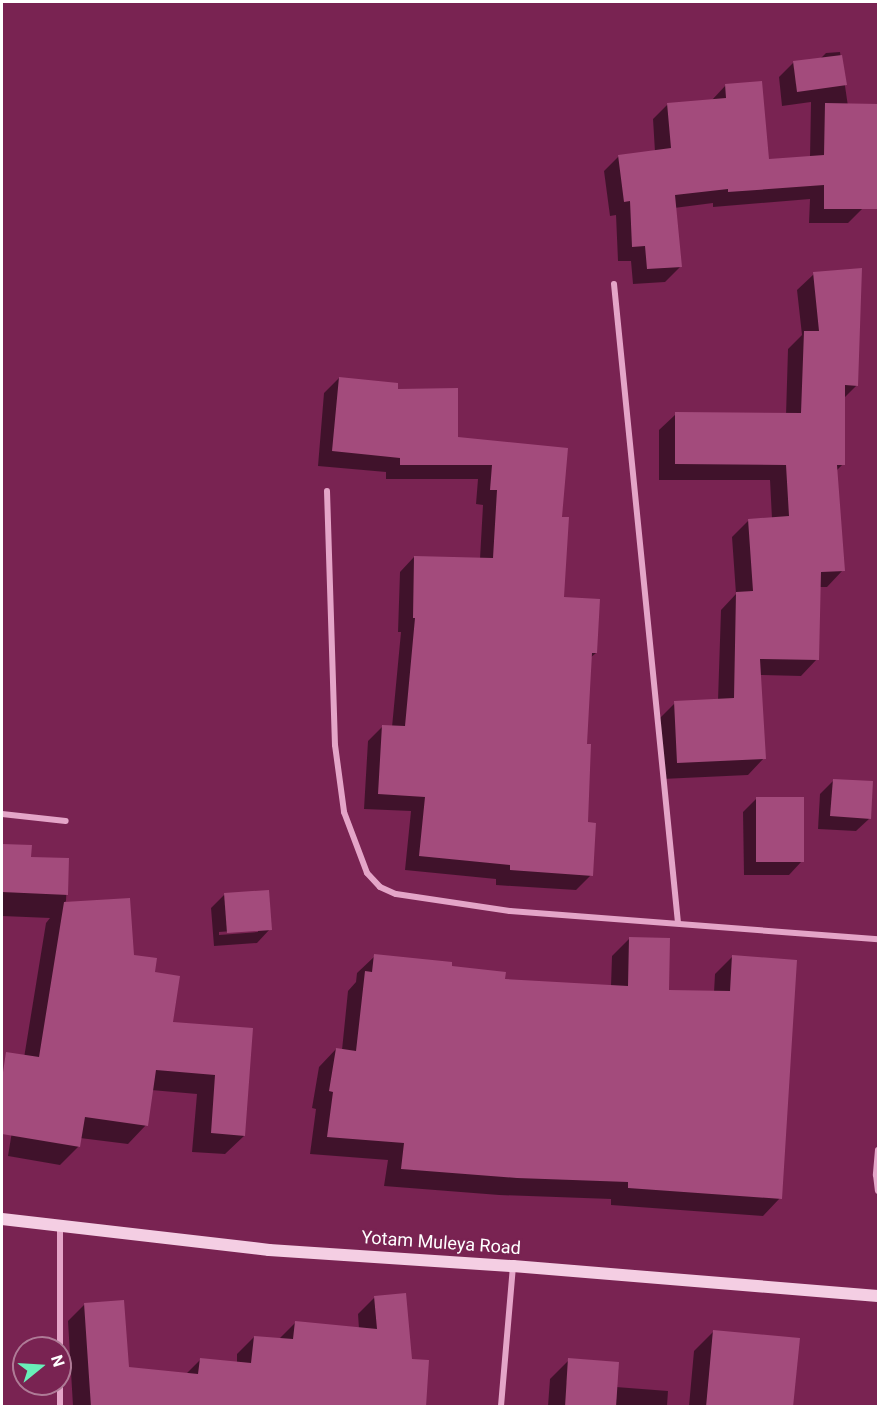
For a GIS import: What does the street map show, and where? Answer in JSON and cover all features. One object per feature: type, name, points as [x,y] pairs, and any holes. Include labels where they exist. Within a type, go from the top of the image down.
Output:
[{"type":"street","points":[[614,284],[678,923]]},
{"type":"street","points":[[327,491],[335,745],[344,812],[368,873],[380,887],[396,894],[510,911],[879,939]]},
{"type":"street","points":[[2,814],[66,821]]},
{"type":"street","points":[[879,1150],[876,1175],[879,1191]]},
{"type":"street","name":"Yotam Muleya Road","points":[[2,1219],[269,1250],[513,1266],[879,1296]]},
{"type":"street","points":[[60,1224],[60,1407]]},
{"type":"street","points":[[501,1407],[513,1266]]},
{"type":"building","points":[[842,55],[847,85],[797,92],[793,61]]},
{"type":"building","points":[[762,81],[769,159],[824,155],[825,103],[879,104],[879,209],[824,209],[824,185],[728,192],[728,189],[675,195],[682,267],[647,269],[645,246],[632,247],[630,201],[624,202],[618,155],[671,148],[667,103],[726,98],[725,84]]},
{"type":"building","points":[[862,268],[858,386],[845,385],[845,465],[837,465],[845,571],[821,572],[819,660],[760,659],[766,759],[677,763],[674,701],[734,698],[736,592],[753,591],[748,519],[789,516],[786,465],[675,464],[675,412],[801,413],[804,331],[819,331],[813,272]]},
{"type":"building","points":[[339,377],[398,383],[398,389],[458,388],[458,437],[568,448],[562,517],[569,517],[564,597],[600,599],[597,653],[592,653],[587,744],[591,744],[588,822],[596,823],[593,876],[510,870],[510,865],[419,856],[425,797],[378,794],[382,725],[405,726],[415,618],[413,618],[414,556],[493,558],[497,490],[490,490],[492,465],[400,465],[400,458],[332,451]]},
{"type":"building","points":[[833,779],[873,781],[871,819],[830,816]]},
{"type":"building","points":[[756,797],[804,797],[804,862],[756,862]]},
{"type":"building","points":[[2,844],[32,845],[31,857],[69,858],[68,895],[2,892]]},
{"type":"building","points":[[269,890],[272,930],[227,933],[224,893]]},
{"type":"building","points":[[130,898],[134,955],[157,958],[155,972],[180,976],[173,1022],[253,1028],[245,1136],[211,1133],[215,1075],[156,1070],[148,1126],[85,1117],[80,1147],[2,1134],[2,1079],[6,1052],[39,1057],[64,902]]},
{"type":"building","points":[[629,937],[670,938],[669,990],[730,991],[732,955],[797,960],[782,1199],[628,1188],[628,1182],[517,1178],[401,1169],[404,1143],[327,1137],[333,1092],[329,1091],[336,1048],[356,1051],[365,971],[372,972],[374,954],[452,962],[452,966],[506,972],[505,979],[628,986]]},
{"type":"building","points":[[406,1293],[412,1359],[429,1360],[426,1407],[91,1407],[84,1303],[124,1300],[129,1367],[198,1374],[200,1358],[251,1363],[254,1336],[293,1339],[295,1321],[377,1329],[374,1296]]},
{"type":"building","points":[[713,1330],[800,1338],[793,1407],[706,1407]]},
{"type":"building","points":[[568,1358],[619,1362],[616,1407],[565,1407]]}]
